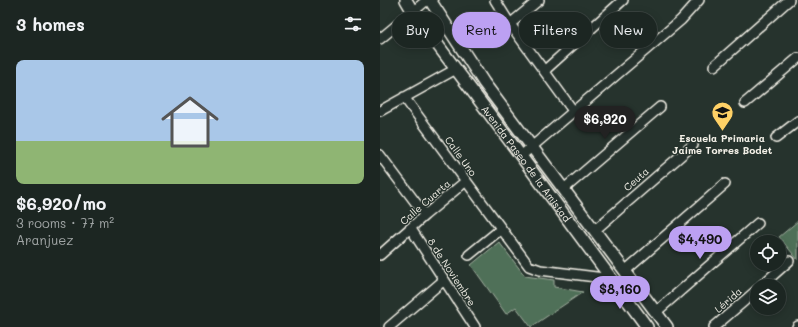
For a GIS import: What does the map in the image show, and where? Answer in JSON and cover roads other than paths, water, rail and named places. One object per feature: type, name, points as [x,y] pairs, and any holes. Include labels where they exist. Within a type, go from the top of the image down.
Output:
[{"type":"street","name":"Avenida Paseo de la Amistad","points":[[406,0],[413,12]]},
{"type":"street","points":[[413,12],[427,0]]},
{"type":"street","name":"Avenida Paseo de la Amistad","points":[[430,0],[484,83],[667,327]]},
{"type":"street","points":[[495,0],[502,12]]},
{"type":"street","points":[[511,23],[539,0]]},
{"type":"street","points":[[544,70],[623,0]]},
{"type":"street","points":[[521,156],[681,20],[699,0]]},
{"type":"street","points":[[714,66],[789,0]]},
{"type":"street","points":[[511,25],[574,112]]},
{"type":"street","points":[[380,39],[392,29]]},
{"type":"street","name":"Avenida Paseo de la Amistad","points":[[440,48],[646,327]]},
{"type":"street","points":[[745,103],[798,58]]},
{"type":"street","points":[[380,111],[456,69]]},
{"type":"street","name":"Calle Uno","points":[[404,97],[501,229],[532,268],[612,279]]},
{"type":"street","points":[[564,189],[660,107]]},
{"type":"street","points":[[776,138],[798,121]]},
{"type":"street","name":"Ceuta","points":[[594,230],[693,145]]},
{"type":"street","points":[[380,155],[425,215]]},
{"type":"street","name":"Calle Cuarta","points":[[383,253],[466,181]]},
{"type":"street","points":[[624,271],[725,184]]},
{"type":"street","points":[[656,312],[758,223]]},
{"type":"street","name":"8 de Noviembre","points":[[411,229],[475,327]]},
{"type":"street","points":[[470,255],[501,229]]},
{"type":"street","points":[[380,243],[383,253]]},
{"type":"street","points":[[769,279],[789,261]]},
{"type":"street","points":[[389,327],[444,280]]},
{"type":"street","name":"Lérida","points":[[714,327],[750,296]]},
{"type":"place","name":"Escuela Primaria Jaime Torres Bodet","points":[[722,132]]}]
